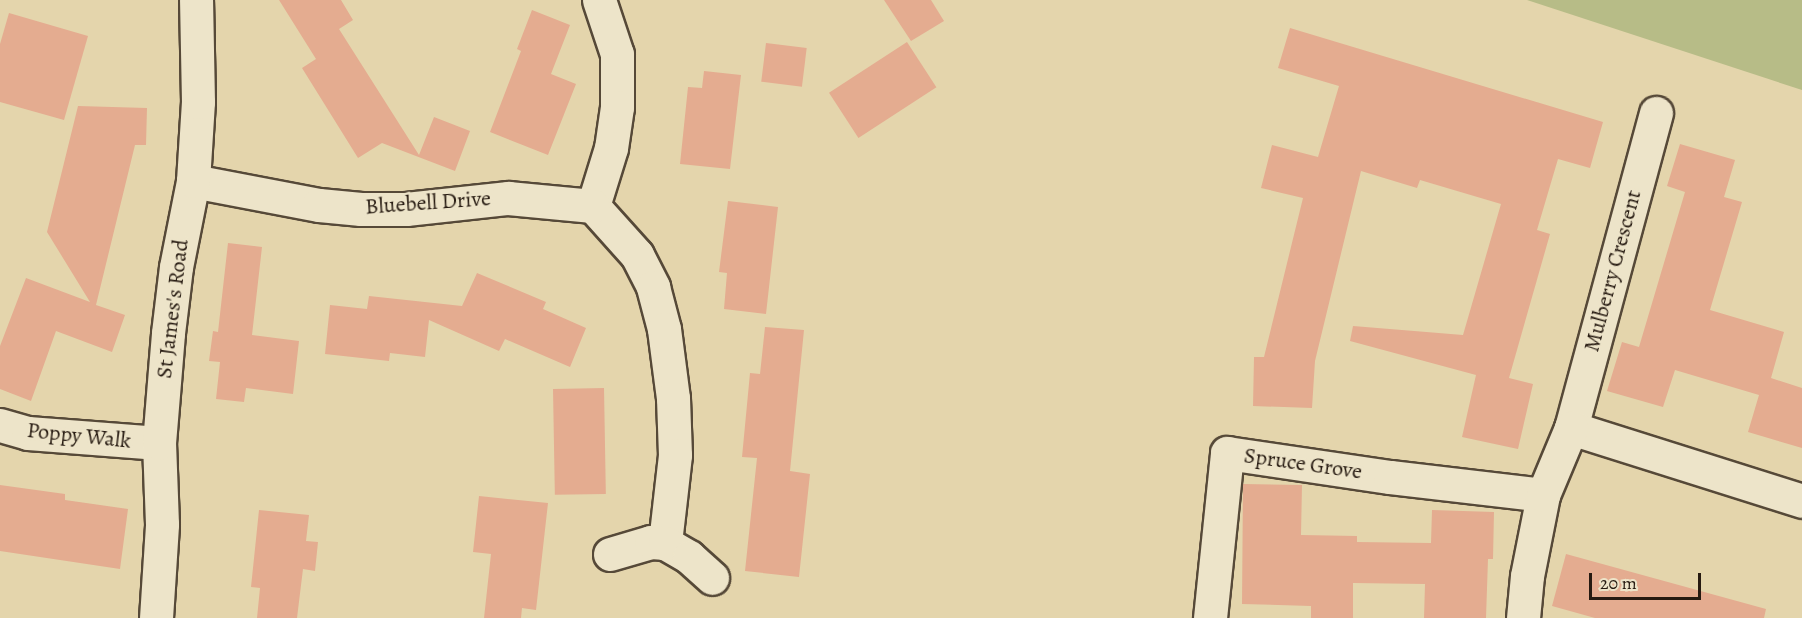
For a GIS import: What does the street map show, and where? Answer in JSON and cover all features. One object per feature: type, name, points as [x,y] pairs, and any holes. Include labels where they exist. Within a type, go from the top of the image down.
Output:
[{"type":"street","name":"St James's Road","points":[[156,618],[162,524],[159,443],[176,267],[193,181],[198,102],[196,0]]},
{"type":"street","points":[[599,0],[617,54],[617,107],[611,148],[593,206],[636,255],[653,287],[664,329],[673,398],[675,455],[665,543]]},
{"type":"street","name":"Mulberry Crescent","points":[[1523,618],[1527,576],[1543,495],[1571,428],[1656,113]]},
{"type":"street","name":"Bluebell Drive","points":[[193,181],[319,205],[361,208],[406,208],[508,198],[593,206]]},
{"type":"street","name":"Poppy Walk","points":[[0,425],[28,433],[159,443]]},
{"type":"street","points":[[1571,428],[1802,501]]},
{"type":"street","name":"Spruce Grove","points":[[1210,618],[1227,453],[1390,477],[1543,495]]},
{"type":"street","points":[[610,554],[651,542],[665,543],[689,557],[712,578]]},
{"type":"green space","points":[[1527,0],[1802,0],[1802,90]]},
{"type":"building","points":[[279,0],[341,0],[353,20],[339,29],[419,155],[434,117],[470,131],[455,171],[382,143],[358,158],[302,68],[316,59]]},
{"type":"building","points":[[884,0],[931,0],[944,21],[911,41]]},
{"type":"building","points":[[532,10],[570,25],[551,74],[576,84],[548,155],[490,132],[521,51],[517,49]]},
{"type":"building","points":[[9,13],[88,36],[64,120],[0,102],[0,44]]},
{"type":"building","points":[[1290,28],[1603,122],[1590,168],[1558,159],[1537,230],[1550,234],[1509,378],[1533,384],[1518,449],[1462,437],[1476,375],[1350,341],[1353,326],[1463,335],[1501,204],[1420,180],[1417,188],[1361,171],[1315,361],[1312,408],[1253,406],[1254,357],[1264,357],[1303,198],[1261,188],[1272,145],[1318,157],[1339,86],[1278,68]]},
{"type":"building","points":[[907,42],[936,87],[858,138],[829,93]]},
{"type":"building","points":[[766,43],[807,48],[802,87],[761,82]]},
{"type":"building","points":[[704,71],[741,75],[730,169],[680,164],[688,87],[702,88]]},
{"type":"building","points":[[78,106],[147,108],[146,145],[135,145],[96,305],[125,315],[112,352],[56,331],[31,401],[0,389],[0,346],[26,278],[90,302],[47,232]]},
{"type":"building","points":[[1680,144],[1735,160],[1724,197],[1742,202],[1710,310],[1784,332],[1771,378],[1802,388],[1802,448],[1748,432],[1759,395],[1675,370],[1663,407],[1607,391],[1622,342],[1639,347],[1685,192],[1667,186]]},
{"type":"building","points":[[728,201],[778,207],[766,314],[724,309],[727,273],[719,272]]},
{"type":"building","points":[[228,243],[262,247],[252,335],[299,341],[293,394],[246,388],[244,402],[216,399],[220,362],[209,361],[213,331],[218,332]]},
{"type":"building","points":[[477,273],[546,302],[543,309],[586,328],[570,367],[505,339],[499,351],[429,320],[425,357],[390,353],[389,361],[325,354],[330,305],[367,309],[369,296],[462,306]]},
{"type":"building","points":[[765,327],[804,330],[790,471],[810,474],[799,577],[745,571],[757,458],[742,457],[750,373],[760,374]]},
{"type":"building","points":[[604,388],[606,494],[555,495],[553,389]]},
{"type":"building","points":[[1243,484],[1302,485],[1301,535],[1357,536],[1357,542],[1431,543],[1432,510],[1494,512],[1493,559],[1488,559],[1486,618],[1424,618],[1425,584],[1353,583],[1353,618],[1311,618],[1311,606],[1242,604]]},
{"type":"building","points":[[0,485],[65,494],[65,500],[128,509],[120,569],[0,551]]},
{"type":"building","points":[[479,496],[548,503],[536,610],[522,608],[521,618],[484,618],[491,554],[473,552]]},
{"type":"building","points":[[259,510],[309,515],[306,541],[318,542],[315,571],[303,569],[297,618],[257,618],[260,588],[251,587]]},
{"type":"building","points":[[1566,554],[1766,609],[1764,618],[1595,618],[1552,606]]}]
